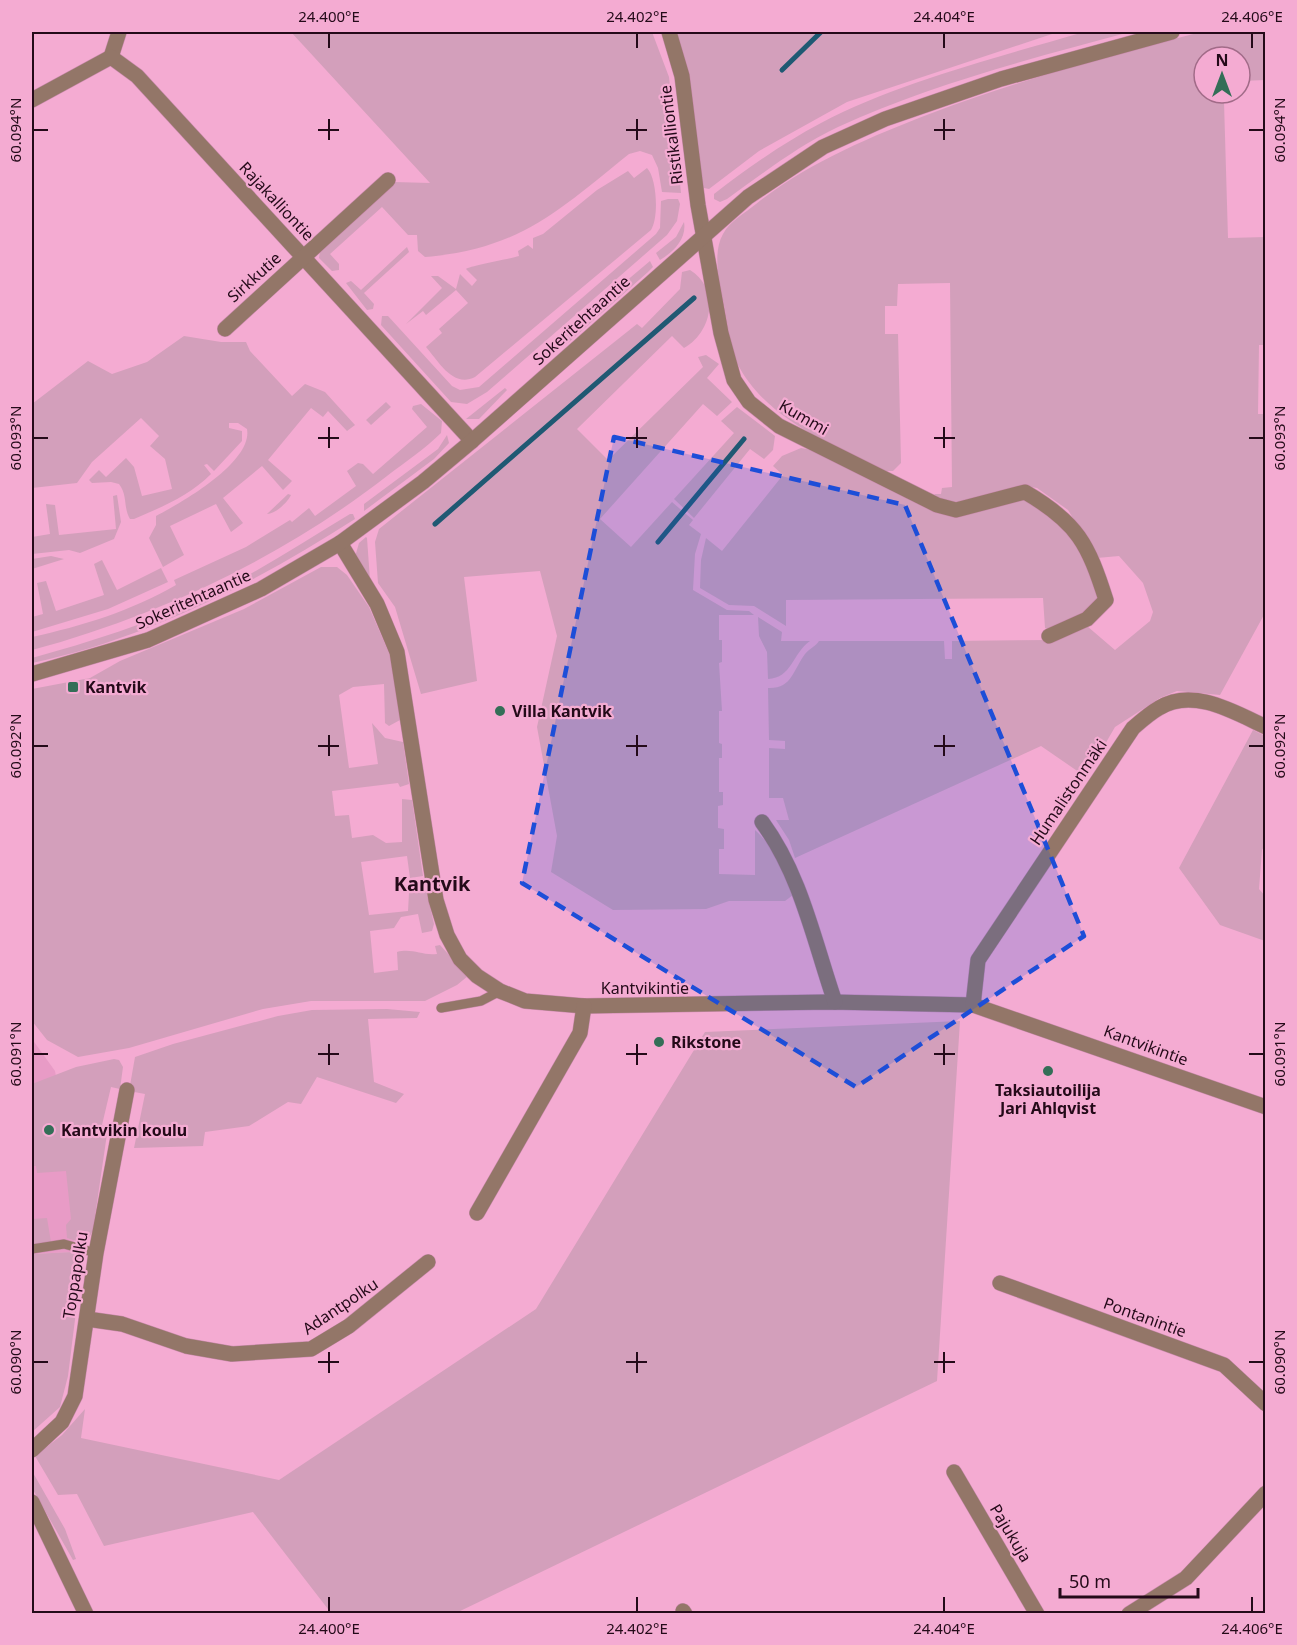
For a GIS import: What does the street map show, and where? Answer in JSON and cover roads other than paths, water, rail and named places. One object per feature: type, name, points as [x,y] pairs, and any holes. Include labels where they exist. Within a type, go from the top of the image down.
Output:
[{"type":"street","points":[[32,100],[111,57],[119,32]]},
{"type":"street","name":"Ristikalliontie","points":[[669,32],[682,76],[704,234]]},
{"type":"street","name":"Sokeritehtaantie","points":[[32,674],[148,640],[261,589],[340,543],[423,483],[748,197],[823,147],[885,118],[1001,79],[1172,32]]},
{"type":"street","name":"Rajakalliontie","points":[[111,57],[137,76],[472,441]]},
{"type":"street","name":"Sirkkutie","points":[[225,329],[388,180]]},
{"type":"street","name":"Kummi","points":[[704,234],[721,333],[734,380],[749,402],[779,426],[937,505],[956,510],[1025,492],[1051,508],[1070,525],[1084,542],[1093,560],[1106,600],[1087,619],[1049,636]]},
{"type":"street","name":"Kantvikintie","points":[[340,543],[377,604],[397,652],[436,900],[447,935],[460,959],[500,991],[525,1001],[584,1006],[835,1002],[973,1005],[1266,1107]]},
{"type":"street","name":"Humalistonmäki","points":[[973,1005],[978,960],[1133,728],[1160,706],[1189,700],[1220,706],[1266,727]]},
{"type":"street","points":[[762,822],[777,842],[794,878],[835,1002]]},
{"type":"street","points":[[477,1213],[580,1033],[584,1006]]},
{"type":"street","name":"Toppapolku","points":[[32,1450],[62,1422],[75,1396],[96,1253],[127,1090]]},
{"type":"street","name":"Adantpolku","points":[[87,1319],[122,1324],[186,1346],[232,1354],[311,1349],[349,1326],[428,1262]]},
{"type":"street","name":"Pontanintie","points":[[1000,1283],[1224,1365],[1266,1404]]},
{"type":"street","name":"Pajukuja","points":[[954,1472],[1037,1614]]},
{"type":"street","points":[[1129,1614],[1186,1578],[1266,1493]]},
{"type":"street","points":[[32,1502],[86,1614]]},
{"type":"lane","points":[[441,1008],[481,1001],[500,991]]},
{"type":"lane","points":[[32,1249],[64,1244],[96,1253]]},
{"type":"waterway","points":[[782,70],[821,32]]},
{"type":"waterway","points":[[435,524],[694,298]]},
{"type":"waterway","points":[[658,542],[744,439]]},
{"type":"place","name":"Kantvik","points":[[73,687]]},
{"type":"place","name":"Villa Kantvik","points":[[500,711]]},
{"type":"place","name":"Rikstone","points":[[659,1042]]},
{"type":"place","name":"Taksiautoilija Jari Ahlqvist","points":[[1048,1071]]},
{"type":"place","name":"Kantvikin koulu","points":[[49,1130]]},
{"type":"district","name":"Kantvik","points":[[432,884]]}]
